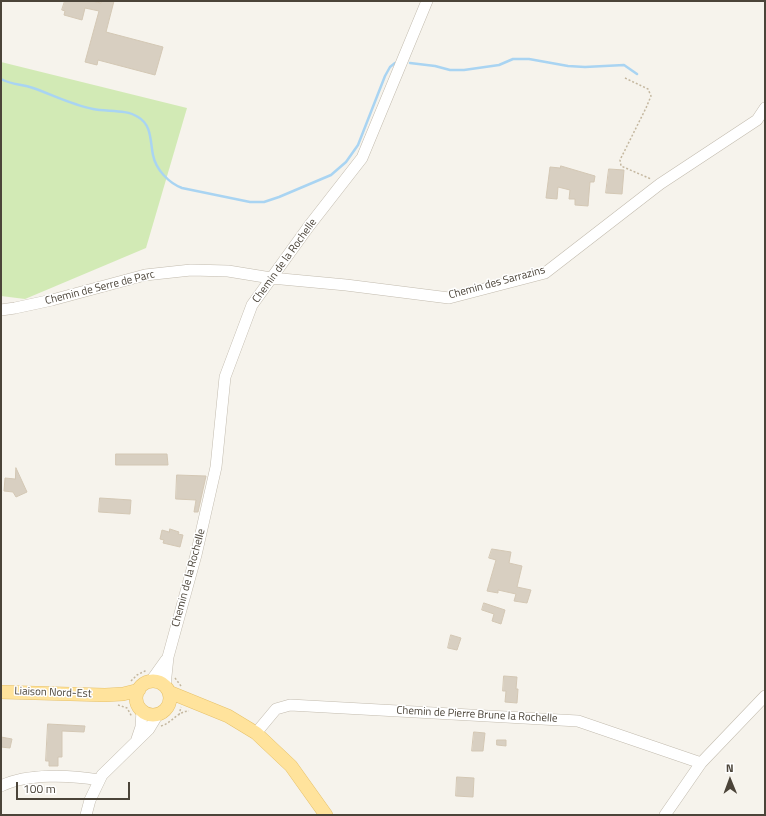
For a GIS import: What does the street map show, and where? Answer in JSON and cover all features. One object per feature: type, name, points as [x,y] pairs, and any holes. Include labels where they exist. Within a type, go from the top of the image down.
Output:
[{"type":"main road","points":[[202,706],[163,710],[143,716],[137,697],[139,690],[144,684],[152,681],[158,682],[167,689],[202,706],[228,716],[256,732],[291,766],[326,815]]},
{"type":"main road","points":[[163,710],[170,700],[167,689]]},
{"type":"main road","name":"Liaison Nord-Est","points":[[1,692],[104,695],[123,694],[139,690]]},
{"type":"main road","name":"Liaison Nord-Est","points":[[104,695],[123,699],[143,716]]},
{"type":"street","name":"Chemin de la Rochelle","points":[[167,689],[168,657],[196,556],[216,467],[225,377],[252,305],[309,226],[362,158],[426,1]]},
{"type":"street","name":"Chemin des Sarrazins","points":[[271,278],[346,285],[449,298],[545,273],[660,184],[757,120],[765,108]]},
{"type":"street","name":"Chemin de Serre de Parc","points":[[1,310],[52,300],[144,275],[191,270],[228,272],[271,278]]},
{"type":"street","name":"Chemin de la Rochelle","points":[[152,681],[168,657]]},
{"type":"street","points":[[665,815],[701,763],[765,696]]},
{"type":"street","name":"Chemin de Pierre Brune la Rochelle","points":[[256,732],[276,709],[290,705],[578,720],[701,763]]},
{"type":"street","points":[[86,815],[90,800],[102,775],[136,741],[143,716]]},
{"type":"street","points":[[1,786],[14,780],[37,778],[79,776],[100,780]]},
{"type":"path","points":[[625,78],[648,89],[651,96],[620,160],[621,166],[649,177],[660,184]]},
{"type":"path","points":[[116,704],[127,708],[130,716],[136,721],[143,716],[157,727],[173,721],[178,715]]},
{"type":"green space","points":[[1,62],[187,108],[146,248],[25,299],[1,296]]},
{"type":"building","points":[[65,1],[92,1],[101,3],[101,1],[114,1],[106,32],[163,47],[155,75],[98,60],[97,65],[85,62],[99,11],[85,8],[82,20],[64,15],[65,11],[62,10]]},
{"type":"building","points":[[561,166],[595,176],[594,182],[590,182],[588,206],[575,205],[575,199],[569,199],[570,190],[558,187],[557,199],[546,198],[550,167],[560,168]]},
{"type":"building","points":[[609,169],[624,170],[622,194],[606,193]]},
{"type":"building","points":[[116,454],[167,454],[168,465],[116,465]]},
{"type":"building","points":[[16,468],[27,492],[16,497],[13,492],[4,491],[5,478],[15,479]]},
{"type":"building","points":[[177,475],[206,476],[198,512],[194,512],[196,500],[176,499]]},
{"type":"building","points":[[100,498],[131,500],[130,514],[99,512]]},
{"type":"building","points":[[170,529],[183,535],[180,547],[163,543],[164,540],[160,539],[162,530],[169,532]]},
{"type":"building","points":[[492,549],[511,552],[509,563],[522,566],[517,587],[531,590],[527,603],[514,601],[516,594],[498,590],[498,593],[487,591],[496,560],[489,558]]},
{"type":"building","points":[[484,603],[505,610],[501,624],[492,621],[494,614],[482,610]]},
{"type":"building","points":[[451,635],[461,638],[457,650],[448,648]]},
{"type":"building","points":[[504,676],[517,677],[517,703],[505,702],[506,691],[503,691]]},
{"type":"building","points":[[48,724],[85,726],[84,732],[62,731],[62,757],[58,757],[58,766],[49,766],[49,761],[46,761]]},
{"type":"building","points":[[474,732],[485,733],[483,751],[472,751]]},
{"type":"building","points":[[1,737],[12,739],[10,748],[1,747]]},
{"type":"building","points":[[497,740],[506,740],[506,746],[497,745]]},
{"type":"building","points":[[457,777],[474,778],[473,797],[456,796]]},
{"type":"waterway","points":[[410,63],[435,66],[450,70],[464,70],[499,65],[513,59],[529,59],[568,66],[585,67],[624,65],[637,74]]},
{"type":"waterway","points":[[1,79],[33,88],[85,107],[133,114],[143,120],[146,124],[150,134],[153,155],[157,166],[172,183],[182,188],[250,202],[264,202],[331,175],[346,162],[358,145],[385,76],[390,67],[395,63]]}]
